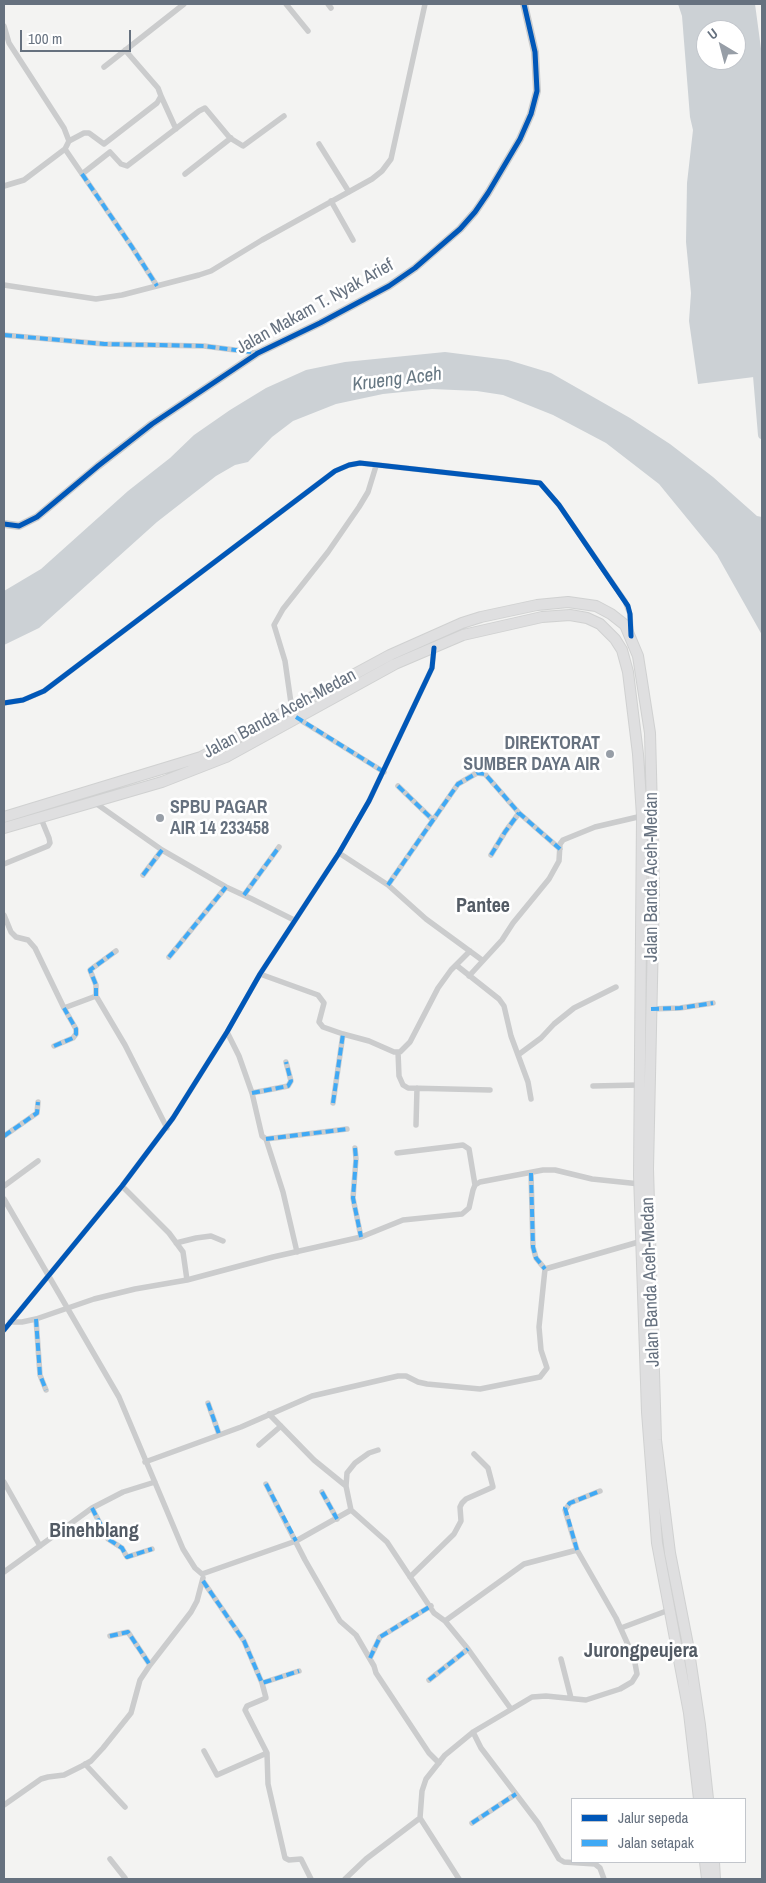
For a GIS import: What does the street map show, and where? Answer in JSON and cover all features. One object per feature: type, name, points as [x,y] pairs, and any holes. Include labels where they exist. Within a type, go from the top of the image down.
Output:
[{"type":"highway","name":"Jalan Banda Aceh-Medan","points":[[4,817],[93,802],[162,782],[226,757],[390,655],[462,623],[537,605],[568,602],[596,606],[612,614],[625,626],[638,656],[650,733],[654,889],[648,1169],[656,1440],[670,1553],[688,1645],[699,1762],[699,1798]]},
{"type":"highway","name":"Jalan Banda Aceh-Medan","points":[[4,828],[39,811],[201,757],[395,664],[463,636],[542,618],[570,615],[587,618],[600,624],[615,639],[622,650],[628,672],[638,754],[642,816],[639,1009],[640,1184],[647,1412],[657,1543],[668,1610],[677,1644],[689,1713],[708,1798]]},
{"type":"highway","points":[[639,1009],[651,1009]]},
{"type":"highway","points":[[705,1863],[707,1879]]},
{"type":"highway","points":[[714,1863],[716,1879]]},
{"type":"street","points":[[104,67],[184,4]]},
{"type":"street","points":[[286,4],[308,31]]},
{"type":"street","points":[[4,285],[96,299],[122,296],[211,271],[382,171],[391,159],[424,4]]},
{"type":"street","name":"Jalan Makam T. Nyak Arief","points":[[4,524],[19,526],[37,517],[152,424],[258,353],[320,323],[389,286],[415,268],[460,229],[475,212],[520,139],[531,114],[537,91],[535,52],[524,4]]},
{"type":"street","points":[[4,26],[9,43],[64,128],[69,142]]},
{"type":"street","points":[[125,50],[158,88],[176,128]]},
{"type":"street","points":[[104,144],[157,103],[161,96]]},
{"type":"street","points":[[4,186],[24,180],[65,149],[69,142],[84,133],[89,133],[104,144],[121,164],[127,166],[205,108],[231,138],[243,146],[284,116]]},
{"type":"street","points":[[185,174],[231,138]]},
{"type":"street","points":[[319,144],[349,192]]},
{"type":"street","points":[[65,149],[157,286]]},
{"type":"street","points":[[82,174],[110,152]]},
{"type":"street","points":[[331,201],[353,240]]},
{"type":"street","points":[[4,335],[104,344],[204,346],[258,353]]},
{"type":"street","points":[[4,703],[23,700],[44,691],[335,472],[349,465],[360,463],[537,481],[559,505],[625,601],[630,614],[630,636]]},
{"type":"street","points":[[376,466],[368,492],[360,507],[328,552],[283,609],[274,625],[285,662],[294,713],[384,772]]},
{"type":"street","points":[[4,1330],[167,1128],[227,1032],[260,974],[339,853],[369,801],[432,668],[434,648]]},
{"type":"street","points":[[388,885],[458,784],[476,773],[485,774],[519,813],[560,849]]},
{"type":"street","points":[[398,786],[433,820]]},
{"type":"street","points":[[93,802],[162,850],[226,887],[294,920]]},
{"type":"street","points":[[4,864],[48,846],[50,843],[39,811]]},
{"type":"street","points":[[492,854],[498,842],[519,813]]},
{"type":"street","points":[[469,976],[502,940],[549,879],[559,860],[561,841],[595,827],[642,816]]},
{"type":"street","points":[[244,895],[279,847]]},
{"type":"street","points":[[142,875],[162,850]]},
{"type":"street","points":[[339,853],[388,885],[426,919],[482,960]]},
{"type":"street","points":[[169,957],[226,887]]},
{"type":"street","points":[[4,916],[11,932],[16,937],[28,940],[35,948],[76,1029],[76,1034],[73,1038],[54,1046]]},
{"type":"street","points":[[260,974],[318,995],[324,1003],[319,1018],[320,1025],[398,1052],[404,1049],[410,1042],[438,988],[470,951]]},
{"type":"street","points":[[116,952],[90,970],[96,985],[96,996],[125,1045],[167,1128]]},
{"type":"street","points":[[456,965],[499,999],[504,1006],[532,1099]]},
{"type":"street","points":[[518,1055],[541,1038],[554,1024],[574,1008],[616,987]]},
{"type":"street","points":[[64,1008],[96,996]]},
{"type":"street","points":[[651,1009],[680,1008],[713,1003]]},
{"type":"street","points":[[227,1032],[239,1056],[252,1093],[262,1136],[266,1139],[283,1192],[297,1252]]},
{"type":"street","points":[[333,1103],[343,1034]]},
{"type":"street","points":[[398,1052],[399,1076],[402,1086],[408,1088],[490,1090]]},
{"type":"street","points":[[252,1093],[288,1086],[291,1081],[286,1062]]},
{"type":"street","points":[[593,1086],[639,1085]]},
{"type":"street","points":[[416,1125],[417,1088]]},
{"type":"street","points":[[4,1136],[37,1113],[38,1102]]},
{"type":"street","points":[[266,1139],[347,1129]]},
{"type":"street","points":[[10,1322],[36,1319],[102,1297],[187,1280],[361,1238],[403,1220],[462,1214],[469,1208],[475,1185],[469,1149],[462,1145],[397,1153]]},
{"type":"street","points":[[355,1148],[353,1198],[361,1238]]},
{"type":"street","points":[[4,1186],[38,1160]]},
{"type":"street","points":[[475,1185],[480,1182],[555,1170],[592,1179],[640,1184]]},
{"type":"street","points":[[145,1462],[240,1427],[312,1396],[402,1375],[427,1384],[480,1389],[540,1377],[547,1368],[539,1327],[545,1269],[536,1258],[533,1247],[531,1173]]},
{"type":"street","points":[[122,1186],[170,1233],[183,1252],[187,1280]]},
{"type":"street","points":[[4,1199],[119,1397],[183,1549],[244,1641],[262,1683],[266,1698],[247,1706],[245,1710],[267,1753],[268,1784],[285,1858],[289,1860],[301,1859],[311,1879]]},
{"type":"street","points":[[176,1243],[211,1236],[223,1241]]},
{"type":"street","points":[[545,1269],[642,1241]]},
{"type":"street","points":[[36,1319],[40,1375],[46,1390]]},
{"type":"street","points":[[208,1403],[219,1434]]},
{"type":"street","points":[[269,1414],[314,1460],[346,1486]]},
{"type":"street","points":[[258,1445],[281,1426]]},
{"type":"street","points":[[378,1450],[368,1453],[348,1470],[346,1486],[351,1510],[387,1542],[434,1613],[445,1621],[468,1649],[511,1709]]},
{"type":"street","points":[[410,1577],[454,1534],[461,1521],[460,1507],[462,1503],[466,1499],[493,1487],[488,1468],[474,1454]]},
{"type":"street","points":[[4,1482],[40,1546]]},
{"type":"street","points":[[4,1572],[92,1508],[123,1492],[155,1482]]},
{"type":"street","points":[[266,1484],[304,1560],[340,1621],[356,1634],[370,1658],[376,1673],[429,1753],[439,1763]]},
{"type":"street","points":[[459,1879],[420,1818],[423,1785],[439,1763],[454,1746],[473,1732],[536,1695],[586,1700],[628,1685],[637,1674],[634,1658],[621,1628],[594,1577],[577,1550],[566,1508],[570,1503],[600,1491]]},
{"type":"street","points":[[322,1492],[337,1519]]},
{"type":"street","points":[[92,1508],[108,1539],[122,1548],[127,1557],[152,1549]]},
{"type":"street","points":[[203,1577],[296,1541],[351,1510]]},
{"type":"street","points":[[445,1621],[524,1564],[577,1550]]},
{"type":"street","points":[[4,1805],[41,1780],[64,1775],[85,1764],[103,1748],[122,1726],[130,1712],[140,1680],[191,1612],[197,1601],[203,1577]]},
{"type":"street","points":[[370,1658],[380,1637],[431,1606]]},
{"type":"street","points":[[621,1628],[668,1610]]},
{"type":"street","points":[[110,1636],[128,1632],[150,1665]]},
{"type":"street","points":[[634,1658],[677,1644]]},
{"type":"street","points":[[429,1680],[468,1649]]},
{"type":"street","points":[[562,1659],[571,1698]]},
{"type":"street","points":[[262,1683],[299,1671]]},
{"type":"street","points":[[473,1732],[481,1748],[538,1823],[559,1859],[564,1862],[571,1862]]},
{"type":"street","points":[[204,1751],[218,1775],[267,1753]]},
{"type":"street","points":[[85,1764],[125,1807]]},
{"type":"street","points":[[472,1823],[516,1794]]},
{"type":"street","points":[[345,1879],[366,1859],[420,1818]]},
{"type":"street","points":[[110,1859],[125,1879]]},
{"type":"street","points":[[580,1863],[595,1864],[600,1868],[604,1879]]},
{"type":"water","points":[[678,4],[755,4],[762,56],[762,376],[698,384],[689,321],[691,293],[686,242],[687,183],[693,130],[690,117],[682,16]]},
{"type":"water","name":"Krueng Aceh","points":[[445,352],[508,360],[551,373],[630,418],[670,444],[713,477],[757,516],[762,517],[762,635],[717,555],[659,484],[606,443],[553,415],[503,395],[477,391],[432,389],[383,394],[336,404],[293,421],[272,437],[248,462],[235,465],[216,476],[157,522],[39,628],[4,645],[4,591],[41,569],[194,435],[230,410],[266,388],[306,370],[345,362]]},
{"type":"waterway","points":[[757,376],[762,435]]},
{"type":"marked path","points":[[82,174],[157,286]]},
{"type":"marked path","points":[[4,335],[104,344],[204,346],[258,353]]},
{"type":"marked path","points":[[296,717],[384,772]]},
{"type":"marked path","points":[[388,885],[458,784],[477,773],[485,774],[519,813],[560,849]]},
{"type":"marked path","points":[[398,786],[433,820]]},
{"type":"marked path","points":[[491,855],[519,813]]},
{"type":"marked path","points":[[244,895],[279,847]]},
{"type":"marked path","points":[[143,875],[162,850]]},
{"type":"marked path","points":[[169,957],[226,887]]},
{"type":"marked path","points":[[96,996],[96,985],[90,970],[116,951]]},
{"type":"marked path","points":[[651,1009],[680,1008],[713,1003]]},
{"type":"marked path","points":[[54,1046],[73,1038],[76,1034],[76,1029],[64,1008]]},
{"type":"marked path","points":[[333,1103],[343,1034]]},
{"type":"marked path","points":[[252,1093],[288,1086],[291,1081],[286,1062]]},
{"type":"marked path","points":[[4,1136],[37,1113],[38,1102]]},
{"type":"marked path","points":[[266,1139],[347,1129]]},
{"type":"marked path","points":[[355,1148],[353,1198],[361,1237]]},
{"type":"marked path","points":[[531,1173],[533,1247],[536,1258],[545,1269]]},
{"type":"marked path","points":[[36,1319],[40,1375],[46,1390]]},
{"type":"marked path","points":[[208,1403],[219,1434]]},
{"type":"marked path","points":[[266,1484],[296,1541]]},
{"type":"marked path","points":[[577,1550],[565,1508],[570,1503],[600,1491]]},
{"type":"marked path","points":[[322,1492],[337,1519]]},
{"type":"marked path","points":[[92,1508],[108,1539],[122,1548],[127,1557],[152,1549]]},
{"type":"marked path","points":[[203,1581],[244,1641],[262,1683],[299,1671]]},
{"type":"marked path","points":[[370,1658],[380,1637],[431,1606]]},
{"type":"marked path","points":[[110,1636],[128,1632],[150,1665]]},
{"type":"marked path","points":[[429,1680],[468,1649]]},
{"type":"marked path","points":[[472,1823],[516,1794]]},
{"type":"cycle path","points":[[4,524],[19,526],[37,517],[152,424],[258,353],[320,323],[389,286],[415,268],[460,229],[488,193],[520,139],[531,114],[537,91],[535,52],[524,4]]},
{"type":"cycle path","points":[[4,703],[23,700],[44,691],[335,471],[360,463],[540,483],[559,505],[628,606],[631,636]]},
{"type":"cycle path","points":[[4,1330],[122,1186],[173,1118],[227,1032],[260,974],[339,853],[369,801],[432,668],[434,648]]},
{"type":"place","name":"DIREKTORAT SUMBER DAYA AIR","points":[[610,754]]},
{"type":"place","name":"SPBU PAGAR AIR 14 233458","points":[[160,818]]},
{"type":"district","name":"Pantee","points":[[483,907]]},
{"type":"district","name":"Binehblang","points":[[94,1532]]},
{"type":"district","name":"Jurongpeujera","points":[[641,1652]]}]
